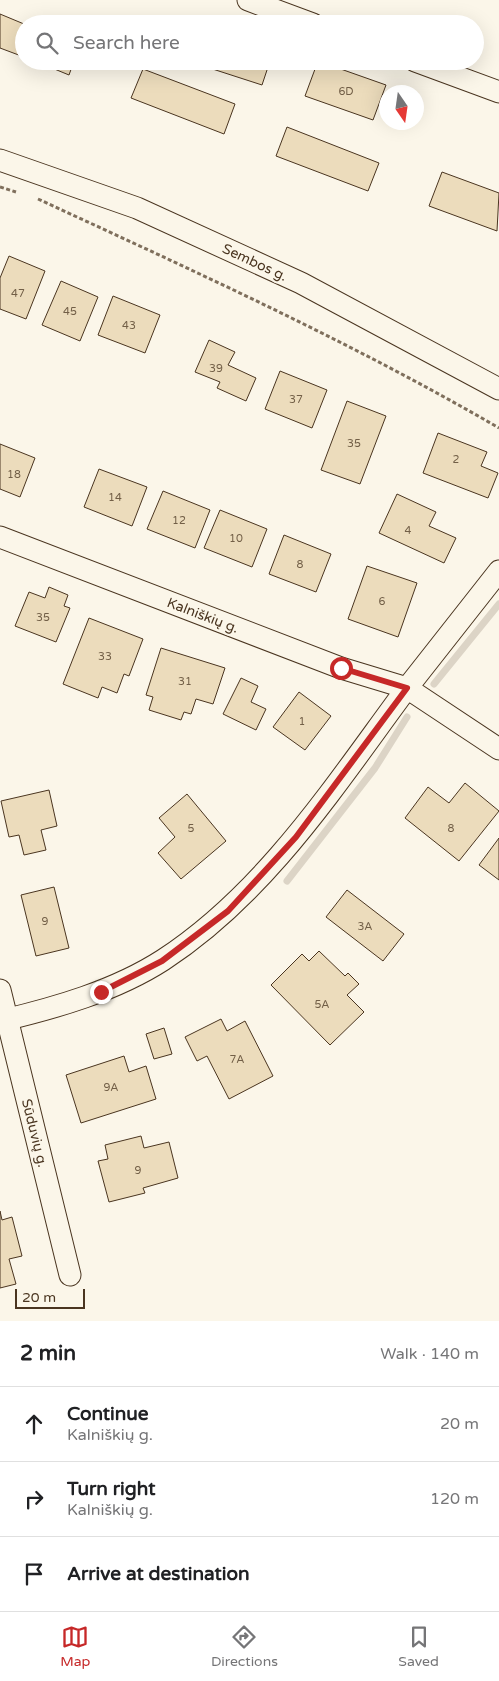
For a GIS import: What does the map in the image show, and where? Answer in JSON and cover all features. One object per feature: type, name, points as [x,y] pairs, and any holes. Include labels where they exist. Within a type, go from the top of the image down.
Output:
[{"type":"street","points":[[248,0],[289,15]]},
{"type":"street","points":[[439,70],[499,92]]},
{"type":"street","name":"Sembos g.","points":[[0,160],[137,208],[301,283],[499,389]]},
{"type":"street","name":"Kalniškių g.","points":[[0,537],[341,668],[407,688],[499,749]]},
{"type":"street","points":[[4,1020],[101,992],[162,961],[228,911],[296,837],[407,688],[499,571]]},
{"type":"street","name":"Sūduvių g.","points":[[0,990],[4,1020],[70,1275]]},
{"type":"path","points":[[0,186],[18,192]]},
{"type":"path","points":[[35,198],[252,298],[436,391],[499,428]]},
{"type":"building","points":[[0,14],[15,20],[15,54],[0,48]]},
{"type":"building","points":[[57,70],[71,70],[69,75]]},
{"type":"building","points":[[143,70],[146,70],[235,104],[224,134],[131,98]]},
{"type":"building","points":[[216,70],[267,70],[262,85]]},
{"type":"building","points":[[315,70],[344,70],[386,85],[379,85],[379,104],[373,120],[305,96]]},
{"type":"building","points":[[287,127],[379,163],[368,191],[276,156]]},
{"type":"building","points":[[442,172],[499,193],[497,231],[429,206]]},
{"type":"building","points":[[9,256],[45,271],[26,319],[0,309],[0,278]]},
{"type":"building","points":[[61,281],[98,297],[80,341],[42,325]]},
{"type":"building","points":[[113,296],[160,315],[145,353],[98,335]]},
{"type":"building","points":[[209,340],[235,352],[228,365],[256,378],[246,401],[217,388],[220,382],[195,372]]},
{"type":"building","points":[[280,371],[327,390],[312,428],[265,409]]},
{"type":"building","points":[[347,401],[386,416],[360,484],[321,470]]},
{"type":"building","points":[[438,433],[487,452],[481,466],[498,473],[488,498],[423,473]]},
{"type":"building","points":[[0,444],[35,458],[20,497],[0,489]]},
{"type":"building","points":[[99,469],[147,487],[132,526],[84,507]]},
{"type":"building","points":[[163,491],[210,510],[195,548],[147,529]]},
{"type":"building","points":[[397,494],[436,512],[429,526],[456,538],[444,563],[379,533]]},
{"type":"building","points":[[220,510],[267,529],[252,567],[204,548]]},
{"type":"building","points":[[284,535],[331,554],[316,592],[269,574]]},
{"type":"building","points":[[367,566],[417,583],[398,637],[348,619]]},
{"type":"building","points":[[49,587],[68,595],[64,606],[70,608],[56,642],[15,626],[29,592],[45,598]]},
{"type":"building","points":[[89,618],[143,639],[129,676],[124,674],[117,693],[102,687],[98,698],[63,684]]},
{"type":"building","points":[[161,648],[225,668],[213,704],[196,699],[191,714],[184,712],[181,720],[149,710],[153,697],[146,695]]},
{"type":"building","points":[[241,678],[258,686],[251,702],[266,709],[256,730],[223,714]]},
{"type":"building","points":[[299,692],[331,716],[305,750],[273,727]]},
{"type":"building","points":[[465,783],[499,811],[459,861],[405,818],[428,787],[449,803]]},
{"type":"building","points":[[49,790],[57,826],[41,830],[46,850],[24,855],[19,835],[9,837],[1,801]]},
{"type":"building","points":[[187,794],[226,841],[181,879],[158,853],[175,837],[159,818]]},
{"type":"building","points":[[499,838],[499,880],[479,865]]},
{"type":"building","points":[[54,887],[69,948],[36,956],[21,895]]},
{"type":"building","points":[[347,890],[404,934],[383,961],[326,917]]},
{"type":"building","points":[[319,951],[345,976],[348,973],[359,984],[347,995],[364,1012],[330,1045],[271,985],[302,954],[309,961]]},
{"type":"building","points":[[221,1019],[227,1031],[245,1021],[273,1076],[229,1099],[207,1056],[197,1061],[185,1037]]},
{"type":"building","points":[[164,1028],[172,1054],[154,1059],[146,1034]]},
{"type":"building","points":[[124,1056],[129,1072],[146,1066],[156,1099],[81,1123],[66,1075]]},
{"type":"building","points":[[141,1136],[144,1148],[169,1142],[178,1178],[143,1188],[145,1193],[109,1202],[98,1161],[108,1159],[105,1145]]},
{"type":"building","points":[[0,1211],[2,1220],[12,1217],[22,1256],[9,1259],[16,1284],[0,1288]]},
{"type":"waterway","points":[[434,684],[499,604]]},
{"type":"waterway","points":[[287,881],[375,768],[407,717]]},
{"type":"route","points":[[101,992],[162,961],[228,911],[296,837],[407,688],[341,668]]}]
